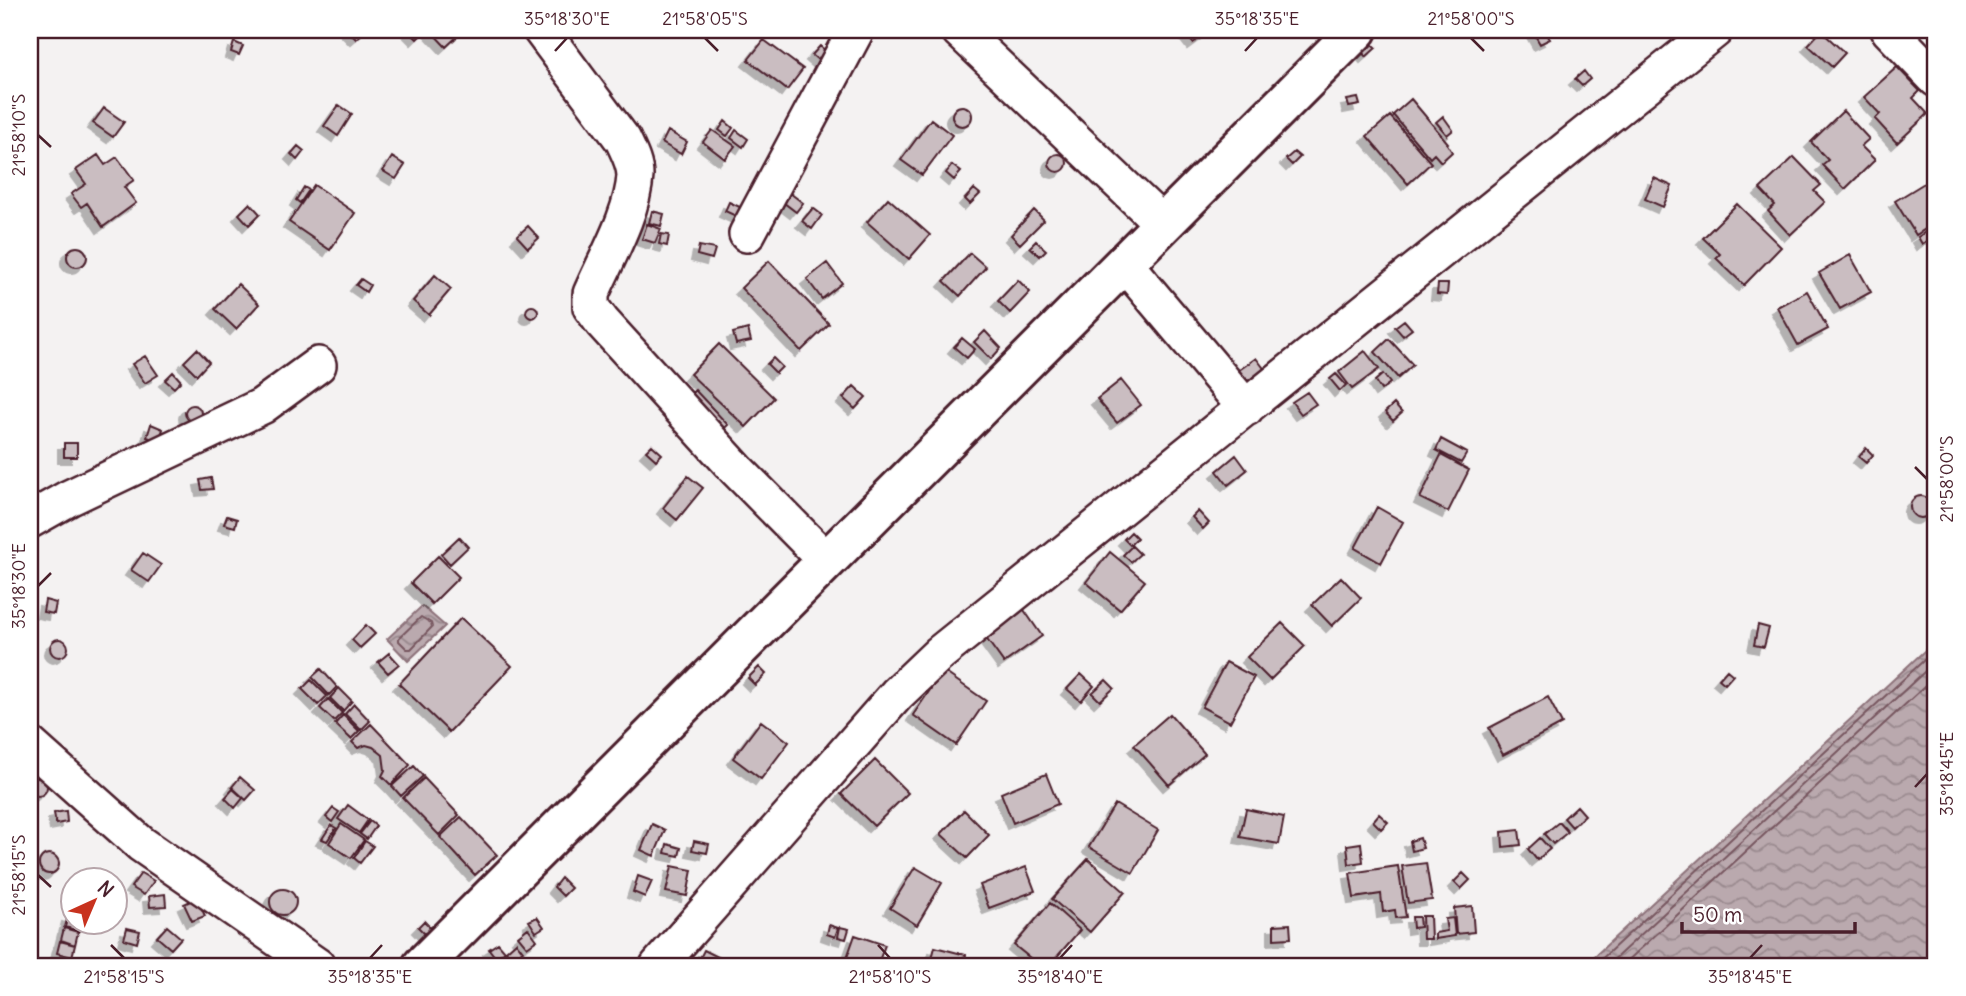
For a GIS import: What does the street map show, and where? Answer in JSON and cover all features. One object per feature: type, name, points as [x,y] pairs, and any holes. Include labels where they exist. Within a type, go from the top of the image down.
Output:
[{"type":"main road","points":[[422,966],[1357,30]]},
{"type":"street","points":[[541,30],[623,140],[635,174],[629,205],[591,294],[592,307],[737,470],[826,560]]},
{"type":"street","points":[[747,234],[856,30]]},
{"type":"street","points":[[959,30],[1163,224]]},
{"type":"street","points":[[658,966],[897,694],[940,653],[1715,30]]},
{"type":"street","points":[[1889,30],[1936,79]]},
{"type":"street","points":[[1124,263],[1246,408]]},
{"type":"street","points":[[30,520],[69,498],[262,406],[318,365]]},
{"type":"street","points":[[30,745],[141,844],[317,966]]},
{"type":"water","points":[[422,606],[445,626],[408,661],[387,639]]},
{"type":"water","points":[[1936,640],[1936,966],[1584,966]]},
{"type":"building","points":[[347,30],[366,30],[356,39]]},
{"type":"building","points":[[408,30],[426,30],[417,39]]},
{"type":"building","points":[[430,30],[458,30],[461,33],[446,47]]},
{"type":"building","points":[[1183,30],[1206,30],[1208,32],[1193,43]]},
{"type":"building","points":[[1532,30],[1544,30],[1550,39],[1540,44]]},
{"type":"building","points":[[1821,31],[1845,53],[1832,67],[1808,45]]},
{"type":"building","points":[[764,40],[803,69],[787,90],[748,60]]},
{"type":"building","points":[[234,42],[243,46],[239,55],[231,52]]},
{"type":"building","points":[[1370,42],[1376,48],[1366,57],[1361,51]]},
{"type":"building","points":[[820,46],[833,57],[825,66],[812,55]]},
{"type":"building","points":[[1897,67],[1920,91],[1913,98],[1928,114],[1897,143],[1875,119],[1880,114],[1864,97]]},
{"type":"building","points":[[1584,71],[1590,79],[1582,86],[1575,79]]},
{"type":"building","points":[[1358,98],[1360,105],[1349,107],[1347,100]]},
{"type":"building","points":[[1411,99],[1448,143],[1452,152],[1441,162],[1434,154],[1430,158],[1393,115]]},
{"type":"building","points":[[339,105],[352,114],[338,136],[324,126]]},
{"type":"building","points":[[958,106],[966,106],[972,116],[966,126],[958,126],[952,120],[952,112]]},
{"type":"building","points":[[104,108],[124,122],[113,137],[93,123]]},
{"type":"building","points":[[1843,111],[1869,139],[1861,146],[1875,160],[1845,189],[1822,165],[1828,160],[1811,142]]},
{"type":"building","points":[[1390,116],[1431,163],[1408,184],[1367,136]]},
{"type":"building","points":[[1443,116],[1453,130],[1447,135],[1436,122]]},
{"type":"building","points":[[931,119],[952,135],[922,175],[901,160]]},
{"type":"building","points":[[725,121],[733,128],[727,136],[719,130]]},
{"type":"building","points":[[712,130],[735,146],[725,159],[703,142]]},
{"type":"building","points":[[736,130],[748,139],[743,147],[731,138]]},
{"type":"building","points":[[668,131],[687,142],[681,154],[662,143]]},
{"type":"building","points":[[298,146],[304,151],[297,160],[291,154]]},
{"type":"building","points":[[1294,152],[1300,157],[1292,165],[1286,159]]},
{"type":"building","points":[[1058,154],[1064,157],[1067,163],[1064,169],[1058,172],[1052,169],[1049,163],[1052,157]]},
{"type":"building","points":[[98,155],[105,165],[117,157],[134,180],[124,187],[136,203],[103,227],[87,203],[81,207],[71,194],[86,184],[76,170]]},
{"type":"building","points":[[392,157],[405,165],[396,179],[383,171]]},
{"type":"building","points":[[1794,157],[1821,185],[1814,191],[1825,202],[1790,235],[1768,211],[1775,205],[1760,189]]},
{"type":"building","points":[[952,165],[961,172],[954,180],[946,173]]},
{"type":"building","points":[[1654,178],[1672,186],[1663,207],[1645,199]]},
{"type":"building","points":[[1926,182],[1936,198],[1936,205],[1929,210],[1936,222],[1916,235],[1895,201]]},
{"type":"building","points":[[314,185],[355,213],[330,250],[289,222]]},
{"type":"building","points":[[304,187],[309,190],[300,203],[296,200]]},
{"type":"building","points":[[782,187],[803,203],[796,212],[775,196]]},
{"type":"building","points":[[974,189],[980,194],[970,204],[965,199]]},
{"type":"building","points":[[888,198],[930,235],[909,259],[867,222]]},
{"type":"building","points":[[729,202],[742,208],[738,217],[725,211]]},
{"type":"building","points":[[250,203],[260,214],[249,225],[239,214]]},
{"type":"building","points":[[1737,204],[1781,247],[1744,285],[1716,258],[1720,254],[1703,238]]},
{"type":"building","points":[[813,208],[822,215],[812,229],[802,221]]},
{"type":"building","points":[[1034,210],[1044,220],[1020,244],[1011,235]]},
{"type":"building","points":[[652,211],[664,214],[661,226],[649,223]]},
{"type":"building","points":[[647,224],[661,229],[655,243],[642,239]]},
{"type":"building","points":[[1936,225],[1936,235],[1922,244],[1918,237]]},
{"type":"building","points":[[528,226],[539,238],[528,248],[517,236]]},
{"type":"building","points":[[661,234],[669,235],[667,246],[659,244]]},
{"type":"building","points":[[1036,241],[1046,250],[1040,256],[1030,247]]},
{"type":"building","points":[[699,246],[715,249],[712,259],[697,255]]},
{"type":"building","points":[[77,247],[84,250],[87,257],[84,264],[77,267],[70,264],[67,257],[70,250]]},
{"type":"building","points":[[970,253],[986,267],[960,296],[944,281]]},
{"type":"building","points":[[1850,255],[1871,292],[1840,309],[1819,273]]},
{"type":"building","points":[[769,261],[829,324],[801,351],[741,288]]},
{"type":"building","points":[[827,263],[842,283],[822,299],[807,279]]},
{"type":"building","points":[[435,275],[451,289],[429,315],[413,301]]},
{"type":"building","points":[[361,279],[370,285],[366,292],[356,285]]},
{"type":"building","points":[[1018,280],[1030,292],[1010,313],[998,301]]},
{"type":"building","points":[[238,284],[259,304],[236,329],[215,309]]},
{"type":"building","points":[[1438,284],[1448,284],[1447,295],[1437,294]]},
{"type":"building","points":[[1807,291],[1828,329],[1798,345],[1777,307]]},
{"type":"building","points":[[532,306],[538,312],[532,318],[526,312]]},
{"type":"building","points":[[1404,320],[1412,329],[1403,336],[1395,327]]},
{"type":"building","points":[[748,329],[751,341],[736,344],[733,333]]},
{"type":"building","points":[[985,331],[1001,348],[991,359],[974,342]]},
{"type":"building","points":[[962,338],[975,349],[967,358],[954,347]]},
{"type":"building","points":[[1389,339],[1413,365],[1398,378],[1375,352]]},
{"type":"building","points":[[719,344],[774,398],[746,427],[690,374]]},
{"type":"building","points":[[197,349],[209,362],[197,375],[184,362]]},
{"type":"building","points":[[1365,351],[1379,369],[1352,389],[1339,372]]},
{"type":"building","points":[[145,356],[158,375],[145,383],[132,364]]},
{"type":"building","points":[[773,358],[782,367],[776,373],[767,364]]},
{"type":"building","points":[[1256,358],[1266,371],[1245,386],[1235,373]]},
{"type":"building","points":[[173,372],[181,381],[174,388],[165,380]]},
{"type":"building","points":[[1336,374],[1346,385],[1340,391],[1330,379]]},
{"type":"building","points":[[1383,374],[1390,383],[1381,390],[1375,381]]},
{"type":"building","points":[[1121,380],[1141,405],[1117,423],[1097,399]]},
{"type":"building","points":[[854,386],[866,397],[855,409],[843,398]]},
{"type":"building","points":[[695,390],[728,425],[715,437],[681,403]]},
{"type":"building","points":[[1307,392],[1316,404],[1301,414],[1292,402]]},
{"type":"building","points":[[1394,404],[1402,413],[1393,421],[1385,412]]},
{"type":"building","points":[[190,405],[196,405],[201,413],[199,419],[190,421],[185,416],[185,410]]},
{"type":"building","points":[[151,424],[163,429],[159,441],[147,437]]},
{"type":"building","points":[[1441,439],[1467,453],[1461,463],[1436,450]]},
{"type":"building","points":[[64,443],[77,443],[77,457],[64,457]]},
{"type":"building","points":[[652,445],[662,454],[656,460],[646,451]]},
{"type":"building","points":[[1866,448],[1873,455],[1866,463],[1859,457]]},
{"type":"building","points":[[1236,455],[1247,470],[1228,485],[1217,471]]},
{"type":"building","points":[[1441,455],[1469,470],[1448,512],[1420,498]]},
{"type":"building","points":[[688,476],[703,488],[677,520],[663,508]]},
{"type":"building","points":[[211,478],[213,489],[202,490],[200,480]]},
{"type":"building","points":[[1921,496],[1929,499],[1932,507],[1929,515],[1921,518],[1913,515],[1910,507],[1913,499]]},
{"type":"building","points":[[1377,507],[1403,522],[1381,563],[1355,548]]},
{"type":"building","points":[[1198,511],[1209,523],[1203,529],[1192,517]]},
{"type":"building","points":[[227,516],[237,519],[235,527],[224,524]]},
{"type":"building","points":[[1131,532],[1137,538],[1130,545],[1124,539]]},
{"type":"building","points":[[459,537],[468,547],[450,564],[441,554]]},
{"type":"building","points":[[1132,546],[1140,554],[1131,562],[1123,555]]},
{"type":"building","points":[[1110,552],[1145,581],[1120,610],[1086,582]]},
{"type":"building","points":[[143,553],[161,565],[149,582],[131,570]]},
{"type":"building","points":[[438,556],[459,577],[432,604],[411,583]]},
{"type":"building","points":[[1341,577],[1361,598],[1332,626],[1312,605]]},
{"type":"building","points":[[45,600],[56,603],[54,614],[43,612]]},
{"type":"building","points":[[1022,607],[1042,636],[1004,663],[983,634]]},
{"type":"building","points":[[461,618],[512,666],[449,732],[399,684]]},
{"type":"building","points":[[1282,623],[1305,646],[1270,680],[1247,657]]},
{"type":"building","points":[[366,625],[375,634],[360,648],[352,640]]},
{"type":"building","points":[[1758,625],[1769,628],[1764,647],[1754,645]]},
{"type":"building","points":[[59,639],[65,642],[68,648],[65,654],[59,657],[53,654],[50,648],[53,642]]},
{"type":"building","points":[[389,653],[399,664],[388,673],[378,662]]},
{"type":"building","points":[[1226,662],[1254,677],[1230,722],[1202,707]]},
{"type":"building","points":[[759,667],[766,674],[755,685],[748,678]]},
{"type":"building","points":[[321,669],[337,687],[329,695],[312,677]]},
{"type":"building","points":[[1727,670],[1733,675],[1725,684],[1719,679]]},
{"type":"building","points":[[943,671],[986,701],[956,745],[913,715]]},
{"type":"building","points":[[1081,674],[1094,686],[1081,701],[1067,689]]},
{"type":"building","points":[[311,680],[327,696],[318,705],[302,689]]},
{"type":"building","points":[[1106,680],[1114,688],[1100,701],[1092,693]]},
{"type":"building","points":[[339,688],[352,701],[343,711],[330,698]]},
{"type":"building","points":[[1548,697],[1562,724],[1503,755],[1489,728]]},
{"type":"building","points":[[328,699],[342,713],[334,721],[320,708]]},
{"type":"building","points":[[354,704],[370,721],[361,730],[345,714]]},
{"type":"building","points":[[1170,714],[1205,754],[1169,785],[1134,745]]},
{"type":"building","points":[[343,715],[359,731],[351,739],[335,724]]},
{"type":"building","points":[[761,721],[789,742],[761,779],[733,758]]},
{"type":"building","points":[[371,724],[410,765],[391,785],[382,776],[385,770],[383,755],[373,747],[366,745],[358,748],[352,742]]},
{"type":"building","points":[[875,760],[908,793],[874,826],[841,794]]},
{"type":"building","points":[[414,766],[423,776],[401,796],[392,786]]},
{"type":"building","points":[[1046,774],[1058,804],[1013,823],[1001,793]]},
{"type":"building","points":[[240,777],[255,790],[246,800],[232,787]]},
{"type":"building","points":[[34,778],[42,778],[47,787],[45,794],[34,796],[29,791],[29,783]]},
{"type":"building","points":[[424,778],[459,815],[439,835],[403,798]]},
{"type":"building","points":[[233,789],[243,798],[235,808],[225,798]]},
{"type":"building","points":[[1115,804],[1158,830],[1133,873],[1089,847]]},
{"type":"building","points":[[348,805],[368,820],[359,833],[338,819]]},
{"type":"building","points":[[1577,806],[1585,815],[1572,827],[1564,818]]},
{"type":"building","points":[[333,808],[339,812],[332,822],[326,817]]},
{"type":"building","points":[[1246,809],[1284,817],[1279,844],[1240,837]]},
{"type":"building","points":[[964,810],[989,835],[967,858],[941,834]]},
{"type":"building","points":[[66,811],[67,822],[56,824],[54,813]]},
{"type":"building","points":[[1379,814],[1388,822],[1381,829],[1373,821]]},
{"type":"building","points":[[461,817],[497,855],[475,875],[440,837]]},
{"type":"building","points":[[370,821],[376,826],[367,839],[360,834]]},
{"type":"building","points":[[1559,822],[1568,832],[1553,844],[1544,834]]},
{"type":"building","points":[[341,824],[364,840],[351,858],[329,843]]},
{"type":"building","points":[[652,824],[665,830],[654,856],[641,850]]},
{"type":"building","points":[[331,825],[336,828],[327,841],[322,839]]},
{"type":"building","points":[[1519,830],[1521,845],[1503,847],[1502,832]]},
{"type":"building","points":[[1420,838],[1423,848],[1412,851],[1410,841]]},
{"type":"building","points":[[1540,838],[1550,849],[1537,860],[1528,849]]},
{"type":"building","points":[[365,841],[373,846],[360,863],[354,858]]},
{"type":"building","points":[[694,841],[709,844],[707,853],[692,850]]},
{"type":"building","points":[[1361,843],[1363,862],[1349,864],[1347,845]]},
{"type":"building","points":[[667,844],[681,848],[679,856],[665,853]]},
{"type":"building","points":[[49,854],[56,857],[59,864],[56,871],[49,874],[42,871],[39,864],[42,857]]},
{"type":"building","points":[[1088,859],[1125,892],[1090,932],[1052,899]]},
{"type":"building","points":[[1426,863],[1432,900],[1408,903],[1402,866]]},
{"type":"building","points":[[672,866],[692,870],[687,896],[666,892]]},
{"type":"building","points":[[1398,866],[1406,917],[1396,918],[1395,910],[1383,912],[1381,894],[1354,898],[1350,873]]},
{"type":"building","points":[[915,867],[942,883],[917,925],[890,908]]},
{"type":"building","points":[[1026,867],[1035,891],[989,908],[980,885]]},
{"type":"building","points":[[141,873],[154,881],[144,895],[131,887]]},
{"type":"building","points":[[1463,873],[1470,880],[1461,889],[1454,882]]},
{"type":"building","points":[[638,876],[652,881],[645,897],[633,892]]},
{"type":"building","points":[[561,878],[571,888],[563,896],[554,887]]},
{"type":"building","points":[[283,889],[292,893],[296,902],[292,911],[283,915],[274,911],[270,902],[274,893]]},
{"type":"building","points":[[165,894],[166,906],[150,907],[149,896]]},
{"type":"building","points":[[197,898],[205,916],[192,921],[184,904]]},
{"type":"building","points":[[1050,903],[1080,930],[1049,966],[1040,966],[1014,945]]},
{"type":"building","points":[[1472,906],[1474,932],[1456,934],[1454,908]]},
{"type":"building","points":[[1422,916],[1430,916],[1431,939],[1423,939]]},
{"type":"building","points":[[537,917],[544,927],[536,932],[529,921]]},
{"type":"building","points":[[1412,917],[1419,917],[1420,927],[1413,928]]},
{"type":"building","points":[[1453,918],[1455,936],[1435,939],[1435,933],[1447,931],[1445,919]]},
{"type":"building","points":[[424,921],[431,928],[425,934],[418,927]]},
{"type":"building","points":[[1290,924],[1291,938],[1274,939],[1274,925]]},
{"type":"building","points":[[829,925],[838,928],[835,937],[827,934]]},
{"type":"building","points":[[167,926],[181,938],[171,949],[157,937]]},
{"type":"building","points":[[840,927],[849,929],[846,939],[838,937]]},
{"type":"building","points":[[528,928],[537,940],[527,947],[518,936]]},
{"type":"building","points":[[130,929],[140,931],[137,943],[124,939],[125,936],[130,936]]},
{"type":"building","points":[[855,935],[885,945],[877,966],[844,966]]},
{"type":"building","points":[[62,936],[77,936],[75,945],[61,940]]},
{"type":"building","points":[[60,941],[75,945],[72,957],[57,953]]},
{"type":"building","points":[[516,942],[523,951],[512,959],[506,951]]},
{"type":"building","points":[[498,943],[505,951],[496,958],[489,949]]},
{"type":"building","points":[[935,947],[966,955],[963,966],[930,966]]},
{"type":"building","points":[[704,950],[736,966],[696,966]]}]
